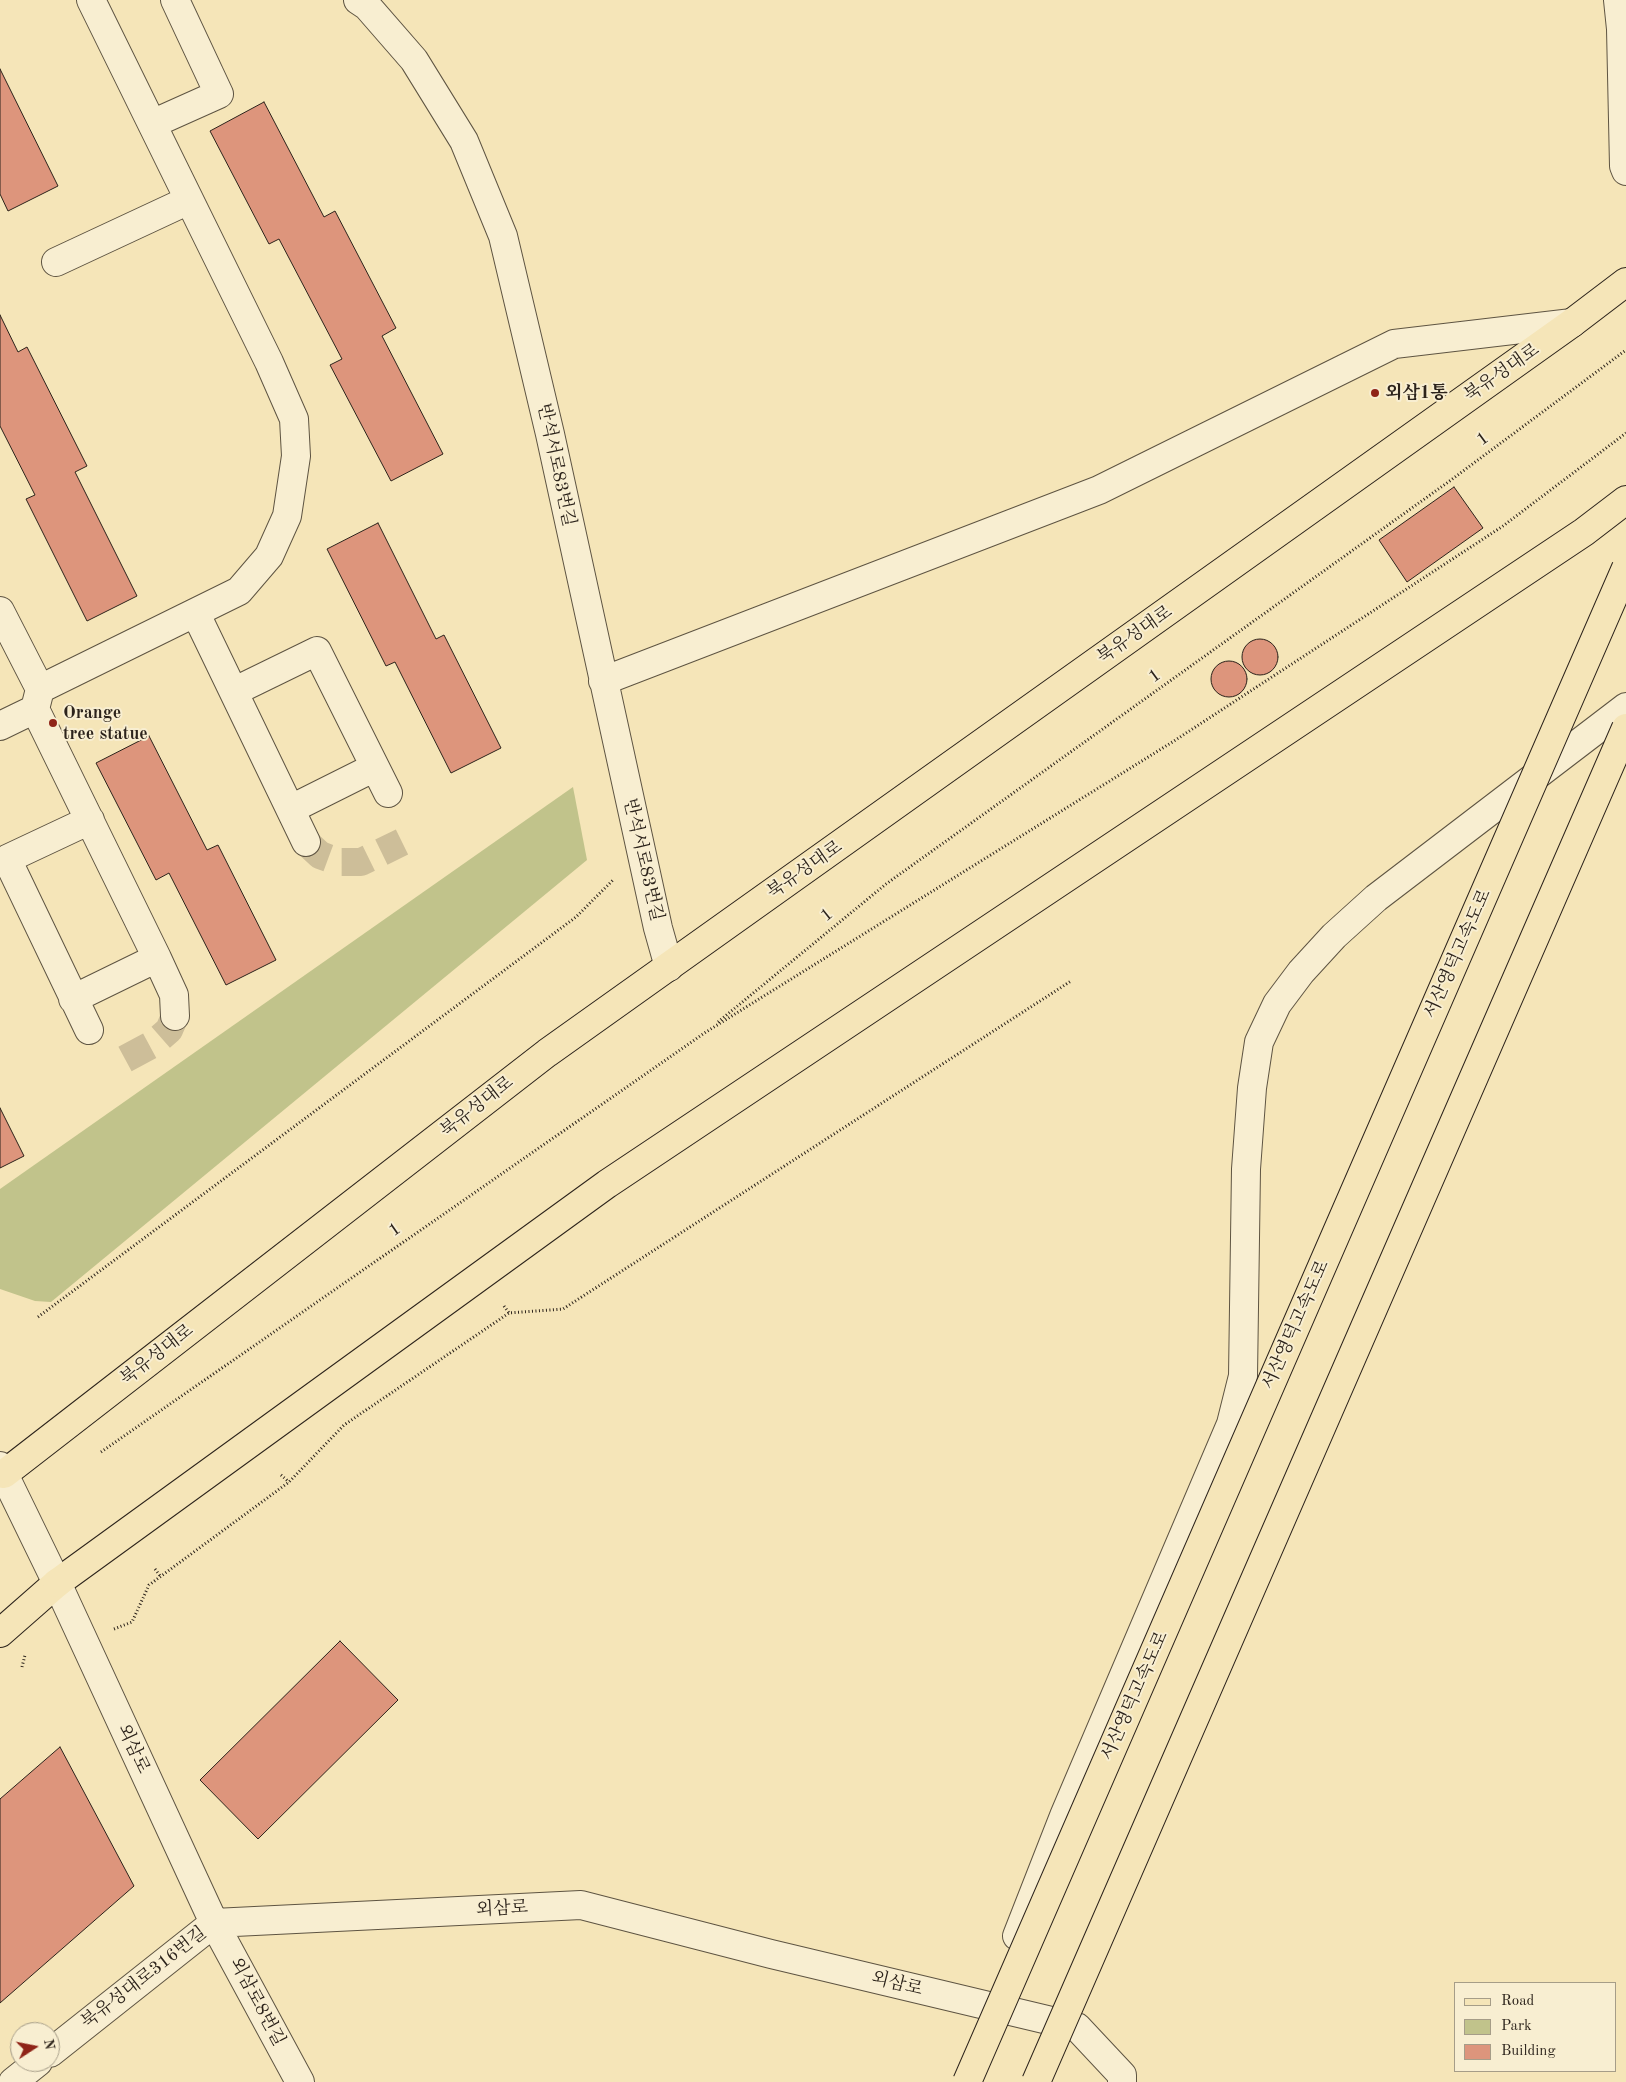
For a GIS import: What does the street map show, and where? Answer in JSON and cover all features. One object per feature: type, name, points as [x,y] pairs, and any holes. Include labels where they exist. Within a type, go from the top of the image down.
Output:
[{"type":"main road","name":"북유성대로","points":[[1,1472],[547,1053],[1572,323],[1626,282]]},
{"type":"main road","points":[[0,1633],[57,1583],[608,1184],[1584,532],[1626,500]]},
{"type":"main road","name":"서산영덕고속도로","points":[[967,2082],[1626,568]]},
{"type":"main road","points":[[1036,2082],[1626,728]]},
{"type":"street","points":[[0,726],[37,699],[239,591],[269,556],[287,516],[296,456],[294,419],[269,362],[91,0]]},
{"type":"street","points":[[152,124],[219,94],[175,0]]},
{"type":"street","name":"반석서로83번길","points":[[358,0],[367,6],[414,60],[464,141],[504,236],[550,434],[639,843],[669,967]]},
{"type":"street","points":[[1618,0],[1621,29],[1624,166],[1626,171]]},
{"type":"street","points":[[56,262],[189,200]]},
{"type":"street","points":[[604,681],[1099,490],[1394,344],[1572,323]]},
{"type":"street","points":[[0,611],[90,820],[158,958],[174,995],[176,1016]]},
{"type":"street","points":[[196,614],[235,691],[306,842]]},
{"type":"street","points":[[235,691],[317,651],[388,793]]},
{"type":"street","points":[[990,2006],[1064,1816],[1231,1424],[1242,1376],[1246,1169],[1252,1088],[1259,1042],[1278,1004],[1300,972],[1334,936],[1376,898],[1626,707]]},
{"type":"street","points":[[291,809],[375,766]]},
{"type":"street","points":[[89,1030],[7,859],[90,820]]},
{"type":"street","points":[[73,999],[158,958]]},
{"type":"street","name":"외삼로","points":[[1,1472],[57,1583],[214,1923],[581,1905],[780,1956],[1077,2027],[1122,2075],[1122,2082]]},
{"type":"street","name":"북유성대로316번길","points":[[60,2045],[214,1923]]},
{"type":"street","name":"외삼로8번길","points":[[214,1923],[300,2082]]},
{"type":"street","points":[[13,2082],[26,2072]]},
{"type":"path","name":"1","points":[[706,1032],[886,884],[1442,486],[1626,350]]},
{"type":"path","name":"1","points":[[101,1452],[706,1032],[1174,741],[1503,526],[1626,434]]},
{"type":"path","points":[[38,1317],[576,917],[613,879],[639,843]]},
{"type":"path","points":[[84,1642],[132,1622],[149,1586],[289,1482],[344,1425],[509,1313],[563,1309],[1071,981]]},
{"type":"path","points":[[504,1306],[509,1313]]},
{"type":"path","points":[[281,1476],[289,1482]]},
{"type":"path","points":[[155,1570],[161,1577]]},
{"type":"path","points":[[22,1667],[26,1652]]},
{"type":"green space","points":[[573,787],[587,860],[51,1302],[35,1301],[0,1289],[0,1189]]},
{"type":"building","points":[[0,69],[58,186],[8,211],[0,194]]},
{"type":"building","points":[[264,102],[324,217],[335,211],[396,328],[382,336],[443,454],[391,481],[330,365],[342,359],[279,239],[269,244],[210,131]]},
{"type":"building","points":[[0,315],[18,352],[27,347],[87,466],[75,472],[137,596],[87,621],[26,499],[35,495],[0,426]]},
{"type":"building","points":[[1454,487],[1483,528],[1407,582],[1379,540]]},
{"type":"building","points":[[378,523],[436,639],[444,635],[501,748],[451,773],[395,662],[386,666],[327,549]]},
{"type":"building","points":[[1260,639],[1267,640],[1273,644],[1277,650],[1277,664],[1273,670],[1267,674],[1260,675],[1253,674],[1247,670],[1243,664],[1242,657],[1243,650],[1247,644],[1253,640]]},
{"type":"building","points":[[1229,661],[1236,662],[1242,666],[1246,672],[1246,686],[1242,692],[1236,696],[1229,697],[1222,696],[1216,692],[1212,686],[1211,679],[1212,672],[1216,666],[1222,662]]},
{"type":"building","points":[[149,736],[207,850],[218,845],[276,960],[226,985],[169,873],[156,880],[96,763]]},
{"type":"building","points":[[0,1108],[24,1156],[0,1168]]},
{"type":"building","points":[[340,1641],[398,1700],[258,1839],[200,1780]]},
{"type":"building","points":[[60,1747],[134,1886],[0,2003],[0,1799]]},
{"type":"tunnel","points":[[306,842],[320,855],[339,862],[361,862],[402,842]]},
{"type":"tunnel","points":[[125,1059],[153,1044],[169,1030],[175,1016]]},
{"type":"place","name":"외삼1통","points":[[1375,393]]},
{"type":"place","name":"Orange tree statue","points":[[53,723]]}]
